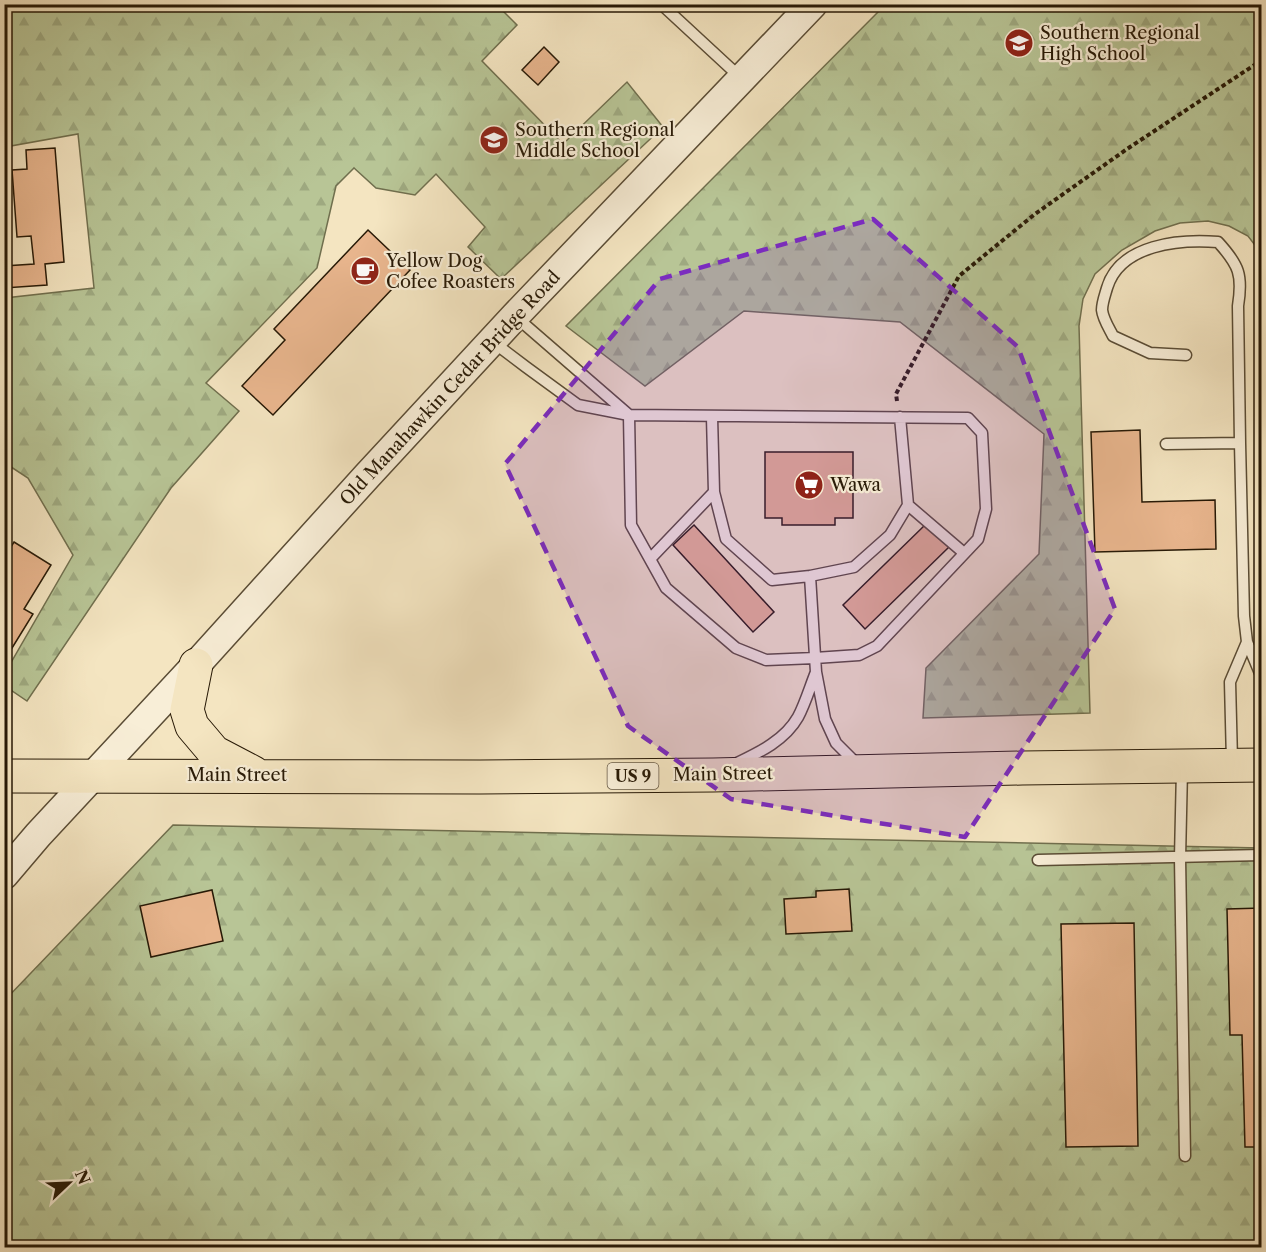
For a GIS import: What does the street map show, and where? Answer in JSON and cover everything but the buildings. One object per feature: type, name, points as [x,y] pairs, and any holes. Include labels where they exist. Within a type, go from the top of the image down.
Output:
[{"type":"highway","points":[[196,665],[187,710],[192,726],[214,752],[258,775]]},
{"type":"highway","name":"Main Street","points":[[4,776],[492,777],[1247,765]]},
{"type":"street","name":"Old Manahawkin Cedar Bridge Road","points":[[4,875],[92,775],[196,665],[515,316],[813,4]]},
{"type":"lane","points":[[661,4],[741,78]]},
{"type":"lane","points":[[1186,355],[1150,353],[1113,336],[1102,312],[1103,300],[1110,278],[1120,264],[1139,254],[1160,245],[1183,241],[1218,242],[1232,257],[1241,287],[1238,306],[1244,616],[1247,642],[1262,678]]},
{"type":"lane","points":[[493,342],[578,405],[629,415],[968,418],[982,433],[986,509],[978,539],[878,646],[859,655],[766,660],[736,648],[666,588],[631,525],[629,415],[515,316]]},
{"type":"lane","points":[[712,417],[714,492],[726,539],[772,580],[810,576],[854,567],[890,535],[908,506],[900,417]]},
{"type":"lane","points":[[1166,444],[1240,443]]},
{"type":"lane","points":[[650,559],[714,492]]},
{"type":"lane","points":[[908,506],[964,553]]},
{"type":"lane","points":[[810,576],[816,672],[825,719],[837,743],[863,771]]},
{"type":"lane","points":[[1247,642],[1230,682],[1247,765]]},
{"type":"lane","points":[[713,775],[781,738],[797,718],[816,672]]},
{"type":"lane","points":[[1182,766],[1180,858],[1185,1156]]},
{"type":"lane","points":[[1038,860],[1262,855]]},
{"type":"path","points":[[900,417],[896,394],[959,276],[1035,214],[1127,149],[1262,60]]},
{"type":"highlighted area","points":[[873,219],[1018,347],[1115,609],[965,837],[731,799],[628,726],[505,464],[660,279]]},
{"type":"green space","points":[[5,4],[497,5],[517,25],[482,61],[563,144],[627,82],[663,127],[501,279],[468,247],[485,227],[436,174],[415,195],[376,188],[354,168],[336,186],[317,268],[206,383],[239,411],[171,488],[27,701],[5,686],[5,673],[73,555],[28,478],[5,463],[5,298],[94,288],[78,134],[5,147]]},
{"type":"green space","points":[[885,5],[1262,5],[1261,253],[1248,236],[1229,226],[1208,221],[1180,223],[1155,231],[1122,250],[1095,274],[1083,299],[1079,326],[1090,713],[923,718],[926,668],[1039,554],[1044,434],[900,322],[744,311],[645,386],[566,326]]},
{"type":"green space","points":[[173,825],[1261,848],[1261,1247],[5,1247],[4,1001]]},
{"type":"place","name":"Southern Regional High School","points":[[1019,43]]},
{"type":"place","name":"Southern Regional Middle School","points":[[494,140]]},
{"type":"place","name":"Yellow Dog Cofee Roasters","points":[[365,271]]},
{"type":"place","name":"Wawa","points":[[809,485]]}]
